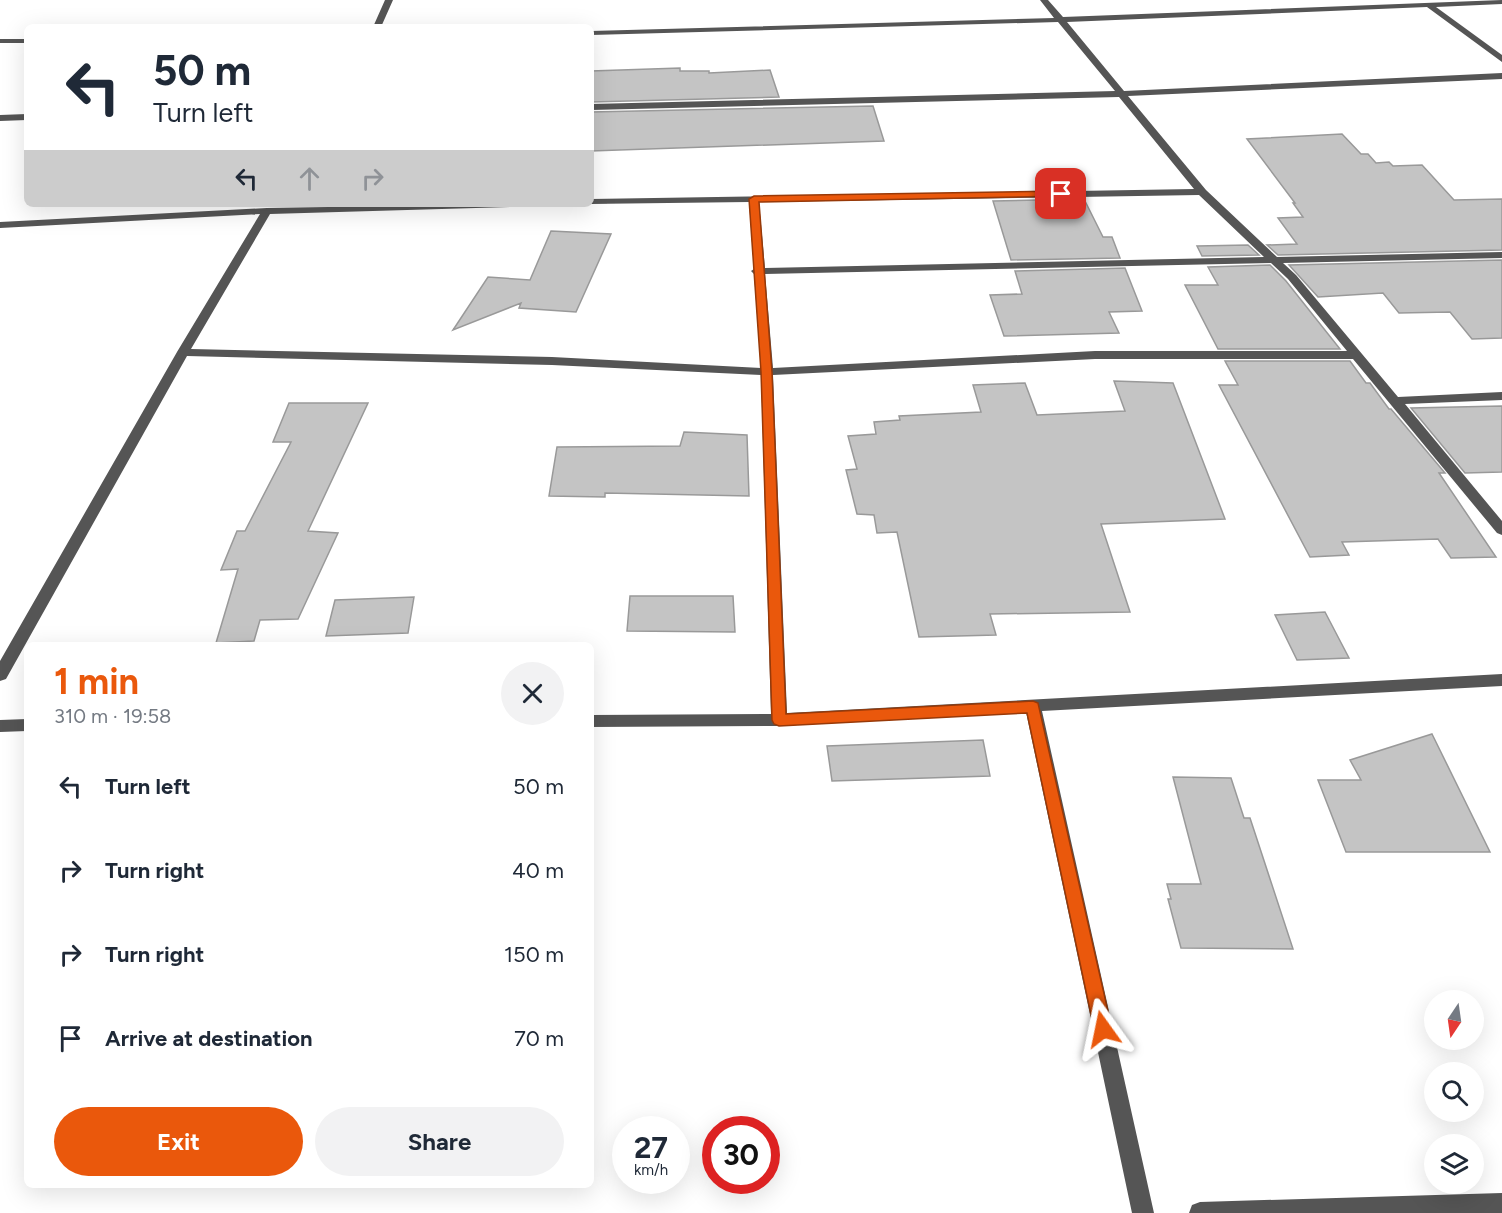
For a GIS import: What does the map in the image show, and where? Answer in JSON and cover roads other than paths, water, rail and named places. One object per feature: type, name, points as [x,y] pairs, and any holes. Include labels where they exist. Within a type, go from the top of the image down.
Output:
[{"type":"street","points":[[378,24],[389,0]]},
{"type":"street","points":[[1044,0],[1202,192],[1292,277],[1502,530]]},
{"type":"street","points":[[1425,2],[1502,59]]},
{"type":"street","points":[[594,33],[1060,20],[1425,2],[1502,2]]},
{"type":"street","points":[[0,41],[24,41]]},
{"type":"street","points":[[594,107],[1120,94],[1502,76]]},
{"type":"street","points":[[0,118],[24,117]]},
{"type":"street","points":[[594,202],[1202,192]]},
{"type":"street","points":[[754,199],[767,372],[779,720]]},
{"type":"street","points":[[0,225],[420,207]]},
{"type":"street","points":[[1,672],[183,352],[267,212]]},
{"type":"street","points":[[758,272],[1276,262],[1502,255]]},
{"type":"street","points":[[183,352],[552,361],[767,372],[1095,356],[1358,355]]},
{"type":"street","points":[[1396,401],[1502,396]]},
{"type":"street","points":[[594,721],[779,720],[1502,680]]},
{"type":"street","points":[[1033,707],[1143,1213]]},
{"type":"street","points":[[0,726],[24,726]]},
{"type":"street","points":[[1200,1213],[1502,1204]]}]
